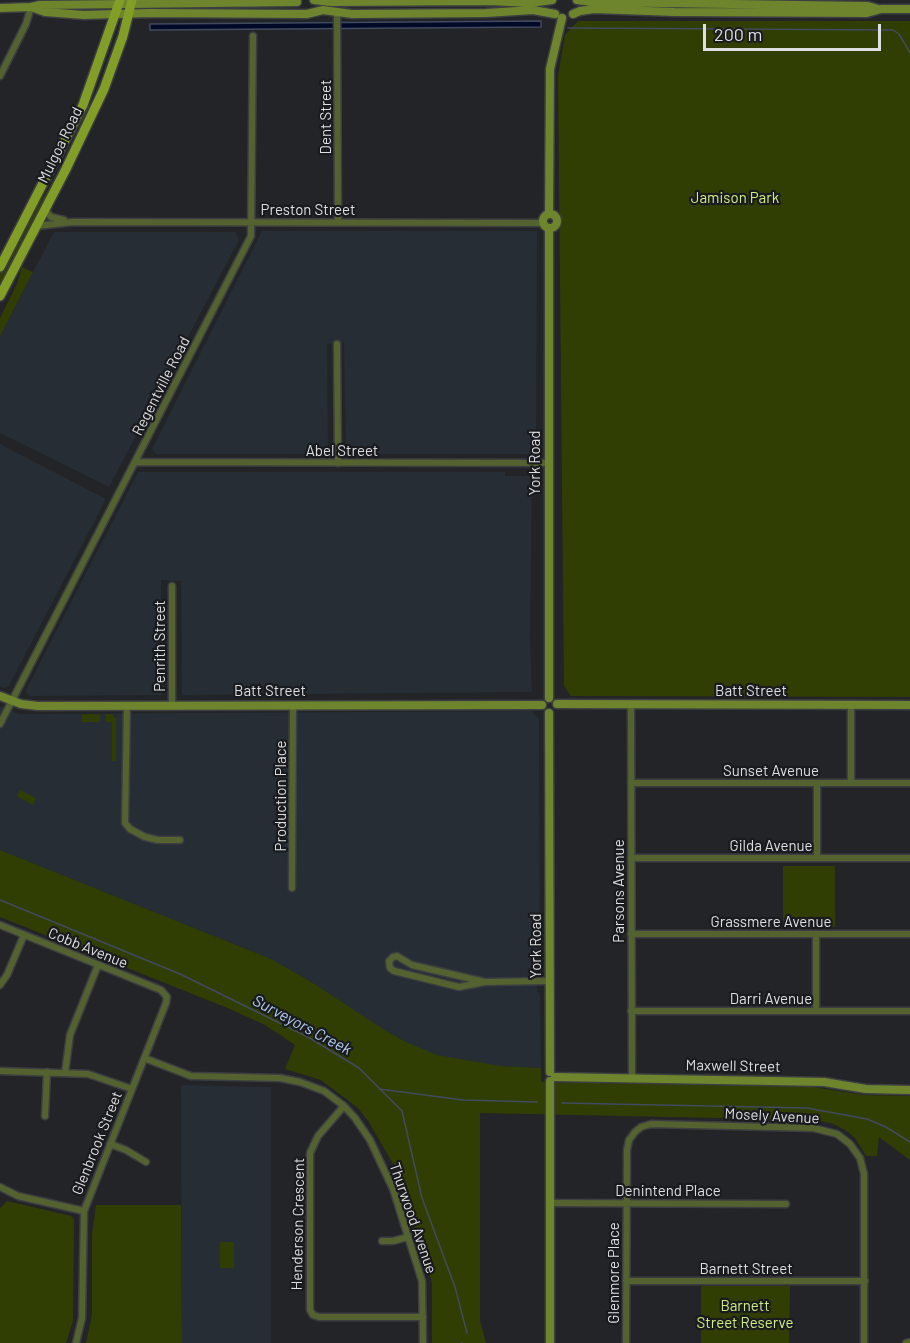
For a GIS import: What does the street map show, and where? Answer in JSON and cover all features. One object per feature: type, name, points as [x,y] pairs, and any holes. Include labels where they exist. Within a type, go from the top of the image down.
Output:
[{"type":"main road","name":"Mulgoa Road","points":[[0,267],[83,105],[119,2]]},
{"type":"main road","name":"Mulgoa Road","points":[[0,296],[66,169],[104,89],[131,2]]},
{"type":"street","points":[[312,12],[315,5],[314,0],[530,3],[553,0]]},
{"type":"street","name":"York Road","points":[[553,0],[552,6],[559,16],[550,69],[549,214],[555,217],[556,222],[553,227],[546,225],[553,701]]},
{"type":"street","points":[[573,14],[576,0],[593,2],[810,2],[881,9]]},
{"type":"street","points":[[31,7],[40,4],[119,2],[298,1],[298,10],[302,14]]},
{"type":"street","points":[[0,76],[26,24],[31,7]]},
{"type":"street","points":[[0,8],[31,7],[64,15],[307,14],[323,10],[410,14],[532,10],[559,16],[594,9],[857,13],[881,9],[910,9]]},
{"type":"street","name":"Dent Street","points":[[337,12],[338,222]]},
{"type":"street","name":"Regentville Road","points":[[0,724],[251,236],[253,222],[253,36]]},
{"type":"street","name":"Preston Street","points":[[45,210],[54,218],[73,222]]},
{"type":"street","name":"Preston Street","points":[[37,226],[73,222],[546,225]]},
{"type":"street","points":[[337,344],[338,463]]},
{"type":"street","name":"Abel Street","points":[[135,462],[548,463]]},
{"type":"street","name":"Penrith Street","points":[[172,586],[172,705]]},
{"type":"street","name":"Batt Street","points":[[0,696],[38,706],[542,705]]},
{"type":"street","points":[[545,699],[553,701],[555,710],[545,712],[542,705],[545,699]]},
{"type":"street","name":"Batt Street","points":[[553,701],[631,704],[910,705]]},
{"type":"street","name":"Parsons Avenue","points":[[631,704],[632,1078]]},
{"type":"street","points":[[851,704],[851,783]]},
{"type":"street","points":[[127,705],[125,823],[130,830],[145,837],[158,840],[180,840]]},
{"type":"street","name":"Production Place","points":[[292,888],[293,705]]},
{"type":"street","name":"York Road","points":[[549,713],[549,981],[552,1077],[549,1203],[550,1343]]},
{"type":"street","name":"Sunset Avenue","points":[[631,783],[910,783]]},
{"type":"street","points":[[817,783],[817,858]]},
{"type":"street","name":"Gilda Avenue","points":[[631,858],[910,858]]},
{"type":"street","name":"Cobb Avenue","points":[[0,925],[166,994]]},
{"type":"street","name":"Grassmere Avenue","points":[[631,934],[910,934]]},
{"type":"street","points":[[816,934],[816,1011]]},
{"type":"street","points":[[0,985],[7,975],[24,935]]},
{"type":"street","points":[[485,982],[459,987],[394,971],[390,968],[389,961],[398,956],[412,965],[485,982],[549,981]]},
{"type":"street","points":[[66,1073],[70,1035],[98,965]]},
{"type":"street","name":"Glenbrook Street","points":[[76,1343],[82,1318],[84,1211],[167,1001],[166,994]]},
{"type":"street","name":"Darri Avenue","points":[[631,1011],[910,1011]]},
{"type":"street","name":"Thurwood Avenue","points":[[144,1058],[191,1076],[280,1078],[300,1082],[324,1091],[344,1106],[359,1123],[380,1157],[393,1188],[422,1281],[423,1343]]},
{"type":"street","points":[[0,1071],[93,1075],[132,1089]]},
{"type":"street","points":[[45,1116],[46,1072]]},
{"type":"street","name":"Maxwell Street","points":[[552,1077],[824,1082],[866,1089],[910,1090]]},
{"type":"street","name":"Henderson Crescent","points":[[344,1106],[318,1136],[310,1153],[310,1310],[312,1314],[319,1317],[423,1317]]},
{"type":"street","name":"Mosely Avenue","points":[[626,1203],[628,1144],[632,1134],[644,1126],[806,1128],[831,1132],[842,1137],[858,1154],[863,1166],[864,1343]]},
{"type":"street","points":[[110,1144],[146,1162]]},
{"type":"street","points":[[0,1187],[18,1196],[84,1211]]},
{"type":"street","name":"Denintend Place","points":[[549,1203],[786,1204]]},
{"type":"street","name":"Glenmore Place","points":[[626,1203],[626,1343]]},
{"type":"street","points":[[382,1241],[408,1237]]},
{"type":"street","name":"Barnett Street","points":[[626,1281],[865,1281]]},
{"type":"shaded area","points":[[262,231],[537,231],[536,454],[346,454],[344,343],[327,344],[328,449],[323,454],[156,454],[152,449]]},
{"type":"shaded area","points":[[54,232],[236,232],[239,240],[109,487],[0,433],[0,336]]},
{"type":"shaded area","points":[[0,444],[106,499],[9,686],[3,688],[0,686]]},
{"type":"shaded area","points":[[138,472],[505,472],[505,476],[532,476],[530,638],[532,692],[182,695],[181,581],[161,580],[162,695],[30,696],[26,690]]},
{"type":"shaded area","points":[[0,706],[19,714],[532,711],[539,719],[540,970],[537,974],[537,991],[540,994],[541,1068],[496,1066],[447,1058],[424,1051],[388,1033],[313,983],[271,959],[0,850]]},
{"type":"shaded area","points":[[181,1085],[271,1087],[271,1343],[182,1343]]},
{"type":"green space","name":"Jamison Park","points":[[578,21],[910,21],[910,697],[571,696],[564,686],[558,76],[565,35]]},
{"type":"green space","points":[[53,182],[55,183],[0,288],[0,274],[32,214]]},
{"type":"green space","points":[[22,267],[33,272],[0,336],[0,318],[17,284]]},
{"type":"green space","points":[[82,714],[100,714],[100,722],[81,722]]},
{"type":"green space","points":[[106,714],[112,714],[116,719],[116,761],[112,761],[112,722],[106,722]]},
{"type":"green space","points":[[20,790],[36,798],[33,805],[17,796]]},
{"type":"green space","points":[[0,850],[271,959],[313,983],[386,1031],[437,1055],[500,1066],[541,1068],[541,1082],[813,1087],[864,1095],[910,1096],[910,1160],[879,1137],[877,1156],[866,1156],[855,1138],[848,1132],[834,1124],[815,1120],[480,1113],[480,1321],[486,1343],[432,1343],[432,1283],[393,1164],[369,1122],[358,1108],[321,1080],[285,1069],[295,1045],[265,1025],[0,917]]},
{"type":"green space","points":[[783,866],[835,866],[835,927],[783,927]]},
{"type":"green space","points":[[7,1201],[71,1216],[74,1220],[73,1321],[66,1343],[0,1343],[0,1208]]},
{"type":"green space","points":[[96,1205],[181,1205],[182,1343],[86,1343],[92,1315],[92,1234]]},
{"type":"green space","points":[[220,1242],[234,1242],[234,1268],[220,1268]]},
{"type":"green space","name":"Barnett Street Reserve","points":[[701,1286],[790,1286],[789,1343],[701,1343]]},
{"type":"water","points":[[541,21],[541,27],[150,30],[150,24]]},
{"type":"waterway","points":[[568,28],[893,30],[899,34],[910,53]]},
{"type":"waterway","name":"Surveyors Creek","points":[[0,900],[180,974],[308,1037],[359,1068],[402,1111],[422,1198],[455,1287],[467,1333]]},
{"type":"waterway","points":[[379,1089],[463,1100],[537,1102]]},
{"type":"waterway","points":[[562,1103],[807,1108],[867,1119],[886,1127],[910,1142]]}]
